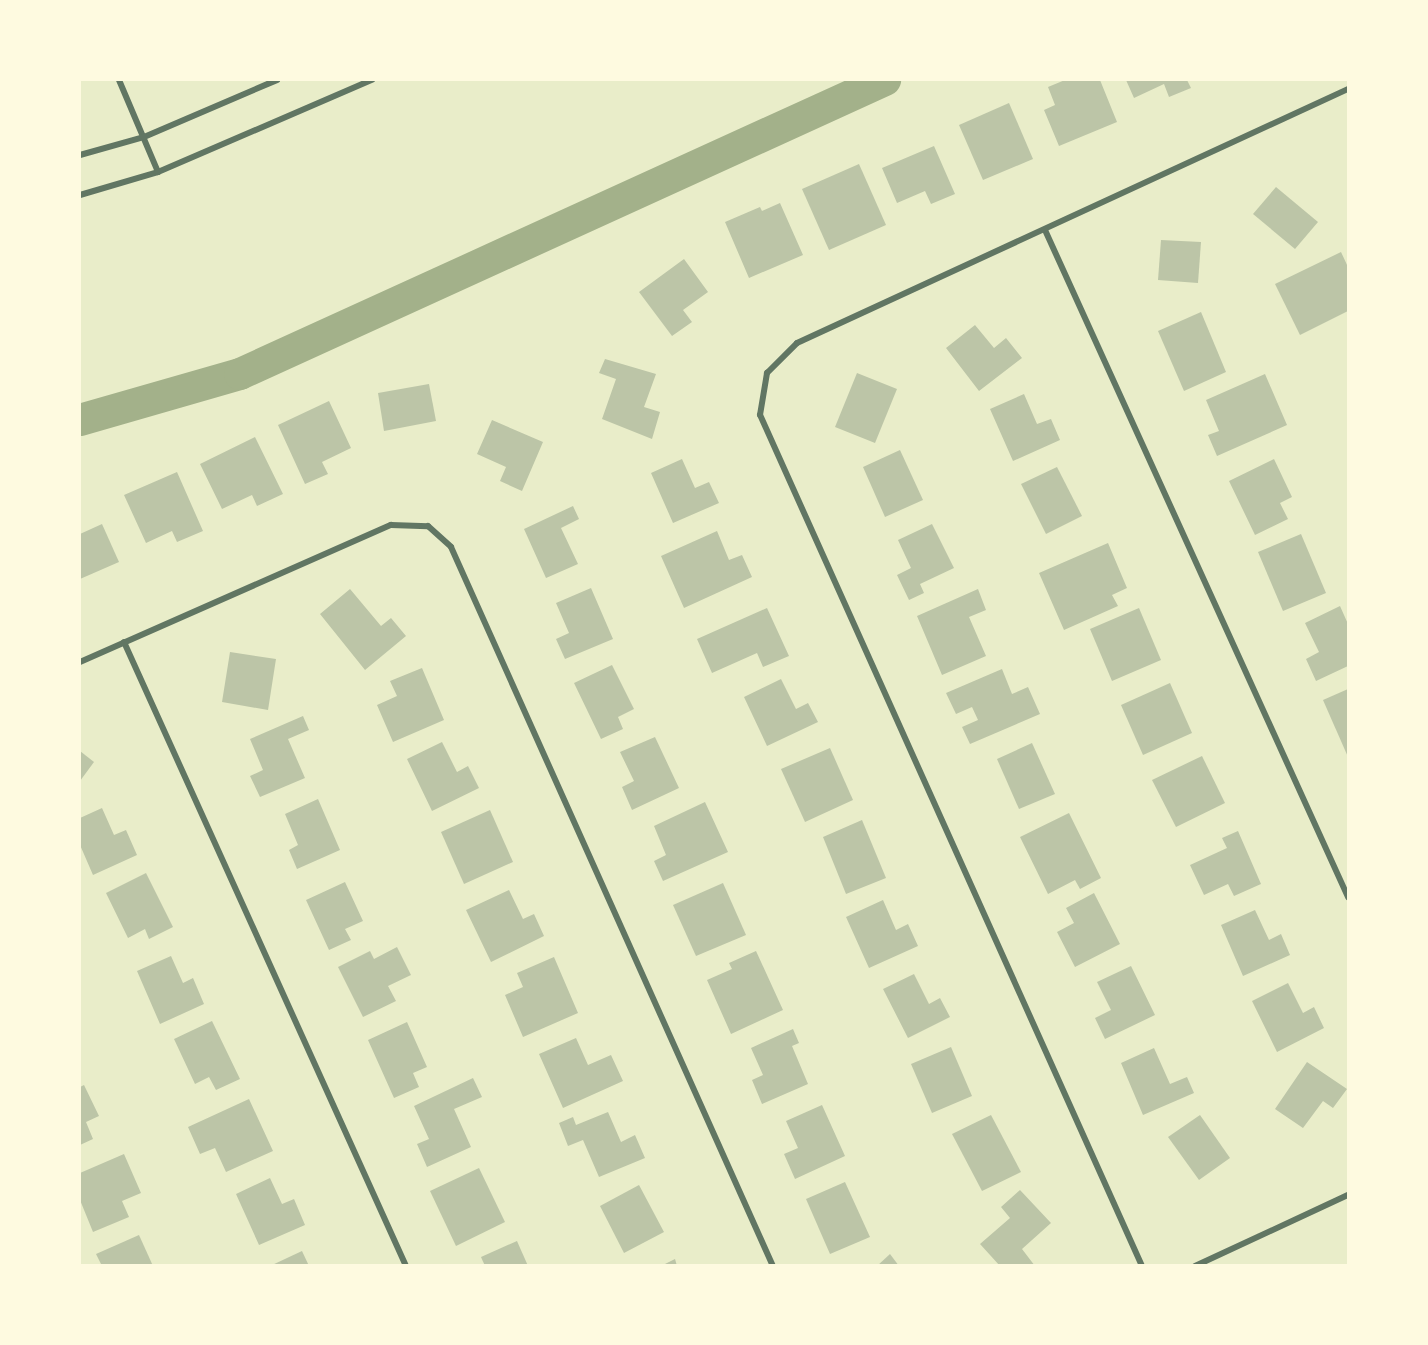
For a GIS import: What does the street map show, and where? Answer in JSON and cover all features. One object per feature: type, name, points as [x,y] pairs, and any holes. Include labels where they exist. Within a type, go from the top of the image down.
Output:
[{"type":"street","points":[[119,80],[158,172]]},
{"type":"street","points":[[80,156],[144,137],[277,80]]},
{"type":"street","points":[[80,195],[158,172],[372,80]]},
{"type":"street","points":[[1142,1266],[760,415],[767,373],[798,343],[1348,89]]},
{"type":"street","points":[[1045,230],[1348,897]]},
{"type":"street","points":[[80,662],[391,525],[428,526],[451,547],[773,1266]]},
{"type":"street","points":[[124,642],[406,1266]]},
{"type":"street","points":[[1196,1266],[1348,1195]]},
{"type":"building","points":[[1065,80],[1100,80],[1117,122],[1059,146],[1044,110],[1055,105],[1048,87]]},
{"type":"building","points":[[1126,80],[1187,80],[1191,88],[1169,97],[1164,84],[1134,98]]},
{"type":"building","points":[[1009,103],[1033,159],[983,180],[959,125]]},
{"type":"building","points":[[934,146],[955,194],[931,204],[925,191],[897,203],[882,168]]},
{"type":"building","points":[[859,164],[886,225],[829,250],[802,189]]},
{"type":"building","points":[[1276,187],[1318,222],[1295,249],[1253,214]]},
{"type":"building","points":[[780,203],[803,255],[749,278],[725,222],[760,207],[762,211]]},
{"type":"building","points":[[1161,240],[1201,242],[1198,283],[1158,280]]},
{"type":"building","points":[[1341,252],[1348,267],[1348,311],[1300,335],[1275,284]]},
{"type":"building","points":[[684,259],[708,292],[683,310],[692,322],[672,336],[639,292]]},
{"type":"building","points":[[1201,312],[1226,372],[1184,391],[1158,331]]},
{"type":"building","points":[[975,325],[994,348],[1006,338],[1022,358],[979,391],[946,348]]},
{"type":"building","points":[[605,359],[656,374],[644,407],[660,412],[652,439],[602,419],[616,379],[599,373]]},
{"type":"building","points":[[857,373],[897,389],[875,443],[835,427]]},
{"type":"building","points":[[1265,374],[1287,425],[1217,456],[1208,435],[1219,431],[1206,400]]},
{"type":"building","points":[[429,384],[436,421],[384,431],[378,393]]},
{"type":"building","points":[[1024,394],[1037,424],[1051,419],[1060,440],[1013,461],[990,409]]},
{"type":"building","points":[[329,401],[351,448],[322,462],[328,474],[305,484],[278,425]]},
{"type":"building","points":[[492,420],[543,442],[522,491],[500,481],[506,467],[477,454]]},
{"type":"building","points":[[255,437],[283,494],[257,506],[252,495],[222,509],[200,464]]},
{"type":"building","points":[[900,450],[923,500],[885,517],[863,467]]},
{"type":"building","points":[[682,459],[695,488],[709,482],[719,503],[673,523],[651,473]]},
{"type":"building","points":[[1274,459],[1292,497],[1280,503],[1288,519],[1255,535],[1229,481]]},
{"type":"building","points":[[1057,467],[1082,516],[1046,534],[1021,484]]},
{"type":"building","points":[[177,472],[203,531],[177,542],[172,531],[146,543],[124,495]]},
{"type":"building","points":[[573,506],[579,519],[561,528],[578,564],[546,578],[524,529]]},
{"type":"building","points":[[102,524],[119,562],[80,579],[80,534]]},
{"type":"building","points":[[932,524],[954,568],[920,584],[924,593],[909,600],[897,575],[911,568],[898,540]]},
{"type":"building","points":[[717,531],[729,560],[742,555],[752,577],[684,608],[661,556]]},
{"type":"building","points":[[1301,534],[1326,593],[1283,611],[1258,552]]},
{"type":"building","points":[[1108,543],[1127,588],[1112,595],[1118,606],[1064,630],[1039,573]]},
{"type":"building","points":[[591,588],[613,639],[565,659],[556,639],[569,633],[556,603]]},
{"type":"building","points":[[350,589],[381,626],[391,618],[406,636],[365,670],[320,614]]},
{"type":"building","points":[[978,589],[986,610],[969,617],[986,656],[942,675],[917,616]]},
{"type":"building","points":[[1340,606],[1348,624],[1348,666],[1316,681],[1306,659],[1319,652],[1305,623]]},
{"type":"building","points":[[767,608],[789,656],[763,667],[757,653],[712,673],[697,639]]},
{"type":"building","points":[[1139,608],[1161,660],[1112,681],[1090,629]]},
{"type":"building","points":[[230,652],[276,659],[268,710],[222,702]]},
{"type":"building","points":[[612,665],[634,709],[618,717],[623,729],[601,739],[574,683]]},
{"type":"building","points":[[422,668],[444,720],[393,742],[377,705],[397,696],[390,681]]},
{"type":"building","points":[[1002,669],[1012,694],[1028,687],[1040,714],[970,744],[962,727],[978,720],[972,707],[956,714],[946,693]]},
{"type":"building","points":[[781,679],[796,709],[808,703],[818,722],[767,746],[744,697]]},
{"type":"building","points":[[1170,683],[1192,733],[1143,755],[1121,705]]},
{"type":"building","points":[[1348,689],[1348,757],[1323,700]]},
{"type":"building","points":[[303,716],[309,730],[288,739],[305,778],[260,797],[250,776],[263,770],[250,739]]},
{"type":"building","points":[[655,737],[679,788],[632,810],[622,787],[634,781],[620,752]]},
{"type":"building","points":[[442,742],[457,772],[468,766],[479,788],[432,811],[407,759]]},
{"type":"building","points":[[1032,743],[1055,794],[1019,809],[997,759]]},
{"type":"building","points":[[830,748],[853,800],[805,822],[781,769]]},
{"type":"building","points":[[80,751],[94,762],[80,781]]},
{"type":"building","points":[[1202,756],[1225,803],[1176,827],[1152,780]]},
{"type":"building","points":[[318,799],[340,850],[297,869],[289,850],[298,845],[285,814]]},
{"type":"building","points":[[705,802],[728,852],[663,881],[654,861],[666,855],[654,826]]},
{"type":"building","points":[[102,808],[114,835],[126,830],[137,855],[93,875],[80,845],[80,818]]},
{"type":"building","points":[[490,810],[513,862],[464,884],[441,832]]},
{"type":"building","points":[[1069,813],[1101,878],[1080,889],[1075,880],[1048,894],[1020,837]]},
{"type":"building","points":[[862,820],[886,878],[846,894],[823,837]]},
{"type":"building","points":[[1238,831],[1261,884],[1234,896],[1228,884],[1204,895],[1190,865],[1227,848],[1222,838]]},
{"type":"building","points":[[146,873],[173,927],[149,939],[145,929],[128,938],[106,893]]},
{"type":"building","points":[[345,882],[363,921],[345,929],[351,940],[329,950],[306,900]]},
{"type":"building","points":[[723,883],[746,935],[696,956],[673,905]]},
{"type":"building","points":[[509,890],[523,919],[534,914],[544,936],[491,962],[466,910]]},
{"type":"building","points":[[1094,893],[1120,944],[1075,967],[1057,932],[1074,923],[1066,908]]},
{"type":"building","points":[[883,900],[896,930],[908,924],[918,946],[869,968],[846,917]]},
{"type":"building","points":[[1255,910],[1269,940],[1281,934],[1290,955],[1243,976],[1221,925]]},
{"type":"building","points":[[397,947],[411,975],[388,986],[396,1001],[363,1017],[338,967],[370,951],[374,959]]},
{"type":"building","points":[[756,951],[783,1010],[731,1034],[707,980],[732,969],[729,963]]},
{"type":"building","points":[[171,956],[183,983],[193,978],[204,1004],[160,1024],[137,971]]},
{"type":"building","points":[[554,957],[578,1013],[523,1037],[505,995],[523,987],[517,973]]},
{"type":"building","points":[[1131,966],[1155,1015],[1105,1039],[1095,1018],[1111,1010],[1097,982]]},
{"type":"building","points":[[914,974],[929,1004],[940,998],[950,1017],[908,1038],[883,989]]},
{"type":"building","points":[[1288,983],[1303,1013],[1314,1007],[1324,1028],[1277,1052],[1252,1001]]},
{"type":"building","points":[[212,1021],[240,1079],[216,1090],[209,1077],[195,1084],[174,1039]]},
{"type":"building","points":[[407,1022],[427,1067],[413,1073],[419,1087],[394,1098],[368,1040]]},
{"type":"building","points":[[793,1029],[799,1043],[792,1046],[808,1084],[762,1104],[752,1080],[763,1075],[751,1048]]},
{"type":"building","points":[[576,1038],[588,1065],[611,1055],[623,1081],[563,1108],[539,1054]]},
{"type":"building","points":[[951,1047],[972,1096],[932,1113],[911,1064]]},
{"type":"building","points":[[1154,1048],[1170,1084],[1187,1077],[1194,1093],[1143,1115],[1121,1063]]},
{"type":"building","points":[[1307,1062],[1347,1089],[1333,1108],[1323,1101],[1303,1128],[1275,1109]]},
{"type":"building","points":[[473,1078],[482,1097],[454,1109],[471,1147],[427,1167],[417,1144],[429,1139],[414,1106]]},
{"type":"building","points":[[84,1085],[99,1116],[86,1122],[93,1139],[80,1145],[80,1087]]},
{"type":"building","points":[[249,1099],[273,1151],[226,1172],[215,1148],[200,1154],[188,1127]]},
{"type":"building","points":[[822,1105],[845,1156],[795,1179],[784,1154],[798,1148],[786,1121]]},
{"type":"building","points":[[608,1112],[621,1142],[635,1135],[645,1158],[599,1177],[583,1140],[568,1146],[559,1123],[573,1117],[576,1125]]},
{"type":"building","points":[[991,1115],[1021,1172],[982,1191],[952,1134]]},
{"type":"building","points":[[1200,1115],[1230,1158],[1199,1180],[1168,1137]]},
{"type":"building","points":[[124,1154],[141,1193],[122,1201],[129,1217],[93,1232],[80,1200],[80,1173]]},
{"type":"building","points":[[479,1168],[505,1222],[456,1246],[430,1191]]},
{"type":"building","points":[[270,1178],[282,1204],[294,1199],[305,1225],[259,1245],[236,1194]]},
{"type":"building","points":[[845,1182],[870,1237],[830,1254],[806,1199]]},
{"type":"building","points":[[639,1185],[664,1232],[624,1253],[600,1206]]},
{"type":"building","points":[[1020,1190],[1051,1223],[1022,1249],[1035,1266],[1000,1266],[980,1244],[1010,1218],[1001,1207]]},
{"type":"building","points":[[139,1235],[153,1266],[102,1266],[96,1254]]},
{"type":"building","points":[[517,1241],[528,1266],[485,1266],[481,1257]]},
{"type":"building","points":[[302,1251],[309,1266],[270,1266]]},
{"type":"building","points":[[890,1254],[899,1266],[877,1266]]},
{"type":"building","points":[[675,1259],[677,1266],[661,1266]]},
{"type":"waterway","points":[[80,420],[240,374],[885,80]]}]
